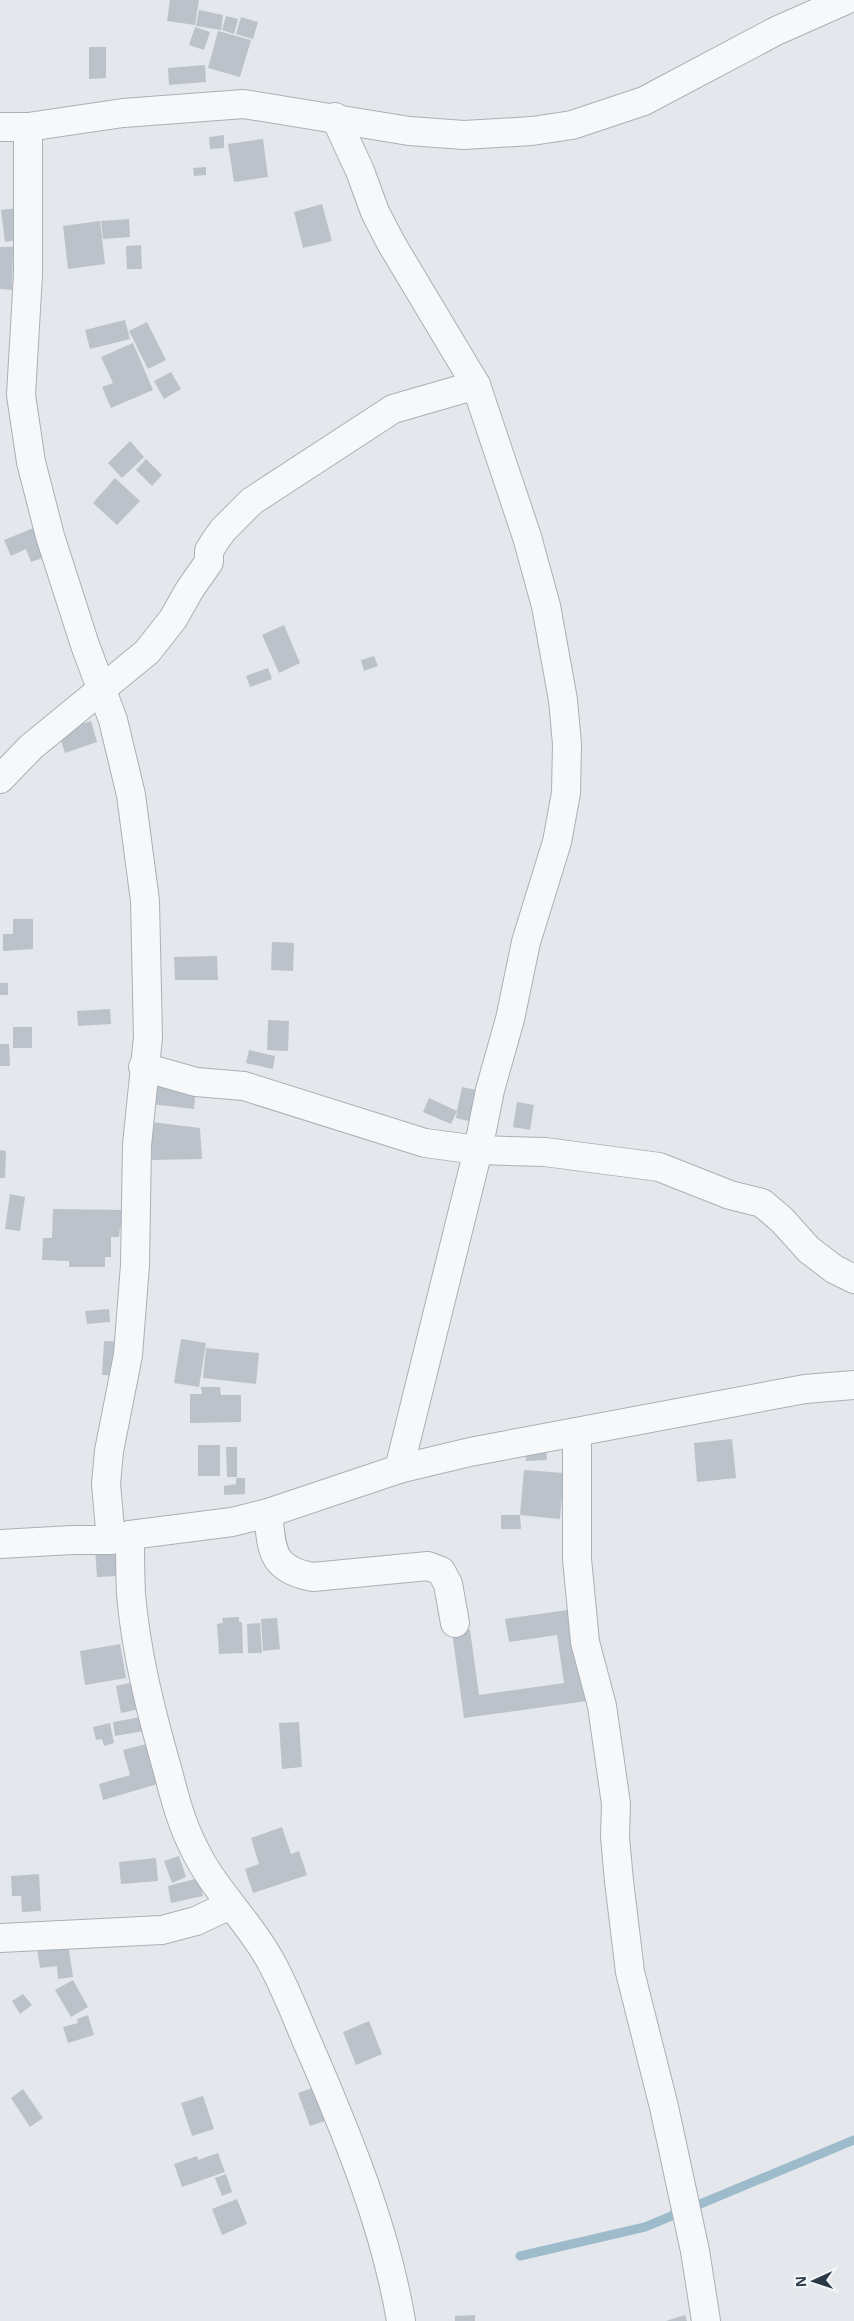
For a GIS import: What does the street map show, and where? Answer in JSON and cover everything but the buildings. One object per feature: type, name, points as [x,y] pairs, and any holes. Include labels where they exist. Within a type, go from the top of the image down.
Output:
[{"type":"street","points":[[0,127],[28,127],[123,113],[244,104],[288,113],[335,117],[409,130],[464,135],[532,131],[572,125],[644,101],[776,31],[846,0]]},
{"type":"street","points":[[335,117],[360,171],[375,212],[391,243],[476,384],[527,537],[546,606],[563,700],[567,744],[566,793],[557,842],[526,942],[510,1019],[490,1090],[478,1150],[399,1469]]},
{"type":"street","points":[[28,127],[28,275],[21,395],[31,462],[50,536],[113,720],[131,795],[140,846],[145,901],[149,1002],[148,1037],[143,1067],[136,1168],[135,1265],[128,1355],[110,1451],[106,1484],[120,1537],[154,1724],[179,1811],[194,1849],[230,1905],[270,1959],[285,1990],[343,2124],[378,2225],[401,2321]]},
{"type":"street","points":[[0,779],[31,747],[147,652],[174,620],[190,589],[209,562],[209,551],[215,541],[223,530],[252,501],[393,409],[476,384]]},
{"type":"street","points":[[143,1067],[196,1082],[244,1086],[425,1143],[478,1150],[546,1152],[604,1162],[659,1167],[730,1195],[762,1203],[782,1220],[800,1242],[815,1255],[834,1269],[854,1279]]},
{"type":"street","points":[[0,1544],[120,1537],[210,1526],[268,1513],[399,1469],[470,1452],[806,1390],[854,1385]]},
{"type":"street","points":[[577,1432],[577,1559],[585,1642],[602,1706],[616,1804],[615,1837],[618,1881],[630,1972],[664,2107],[684,2198],[706,2321]]},
{"type":"street","points":[[268,1513],[275,1558],[288,1569],[312,1577],[428,1566],[441,1571],[448,1584],[455,1623]]},
{"type":"street","points":[[5,1933],[162,1930],[196,1921],[230,1905]]},
{"type":"waterway","points":[[520,2256],[645,2227],[854,2140]]}]
